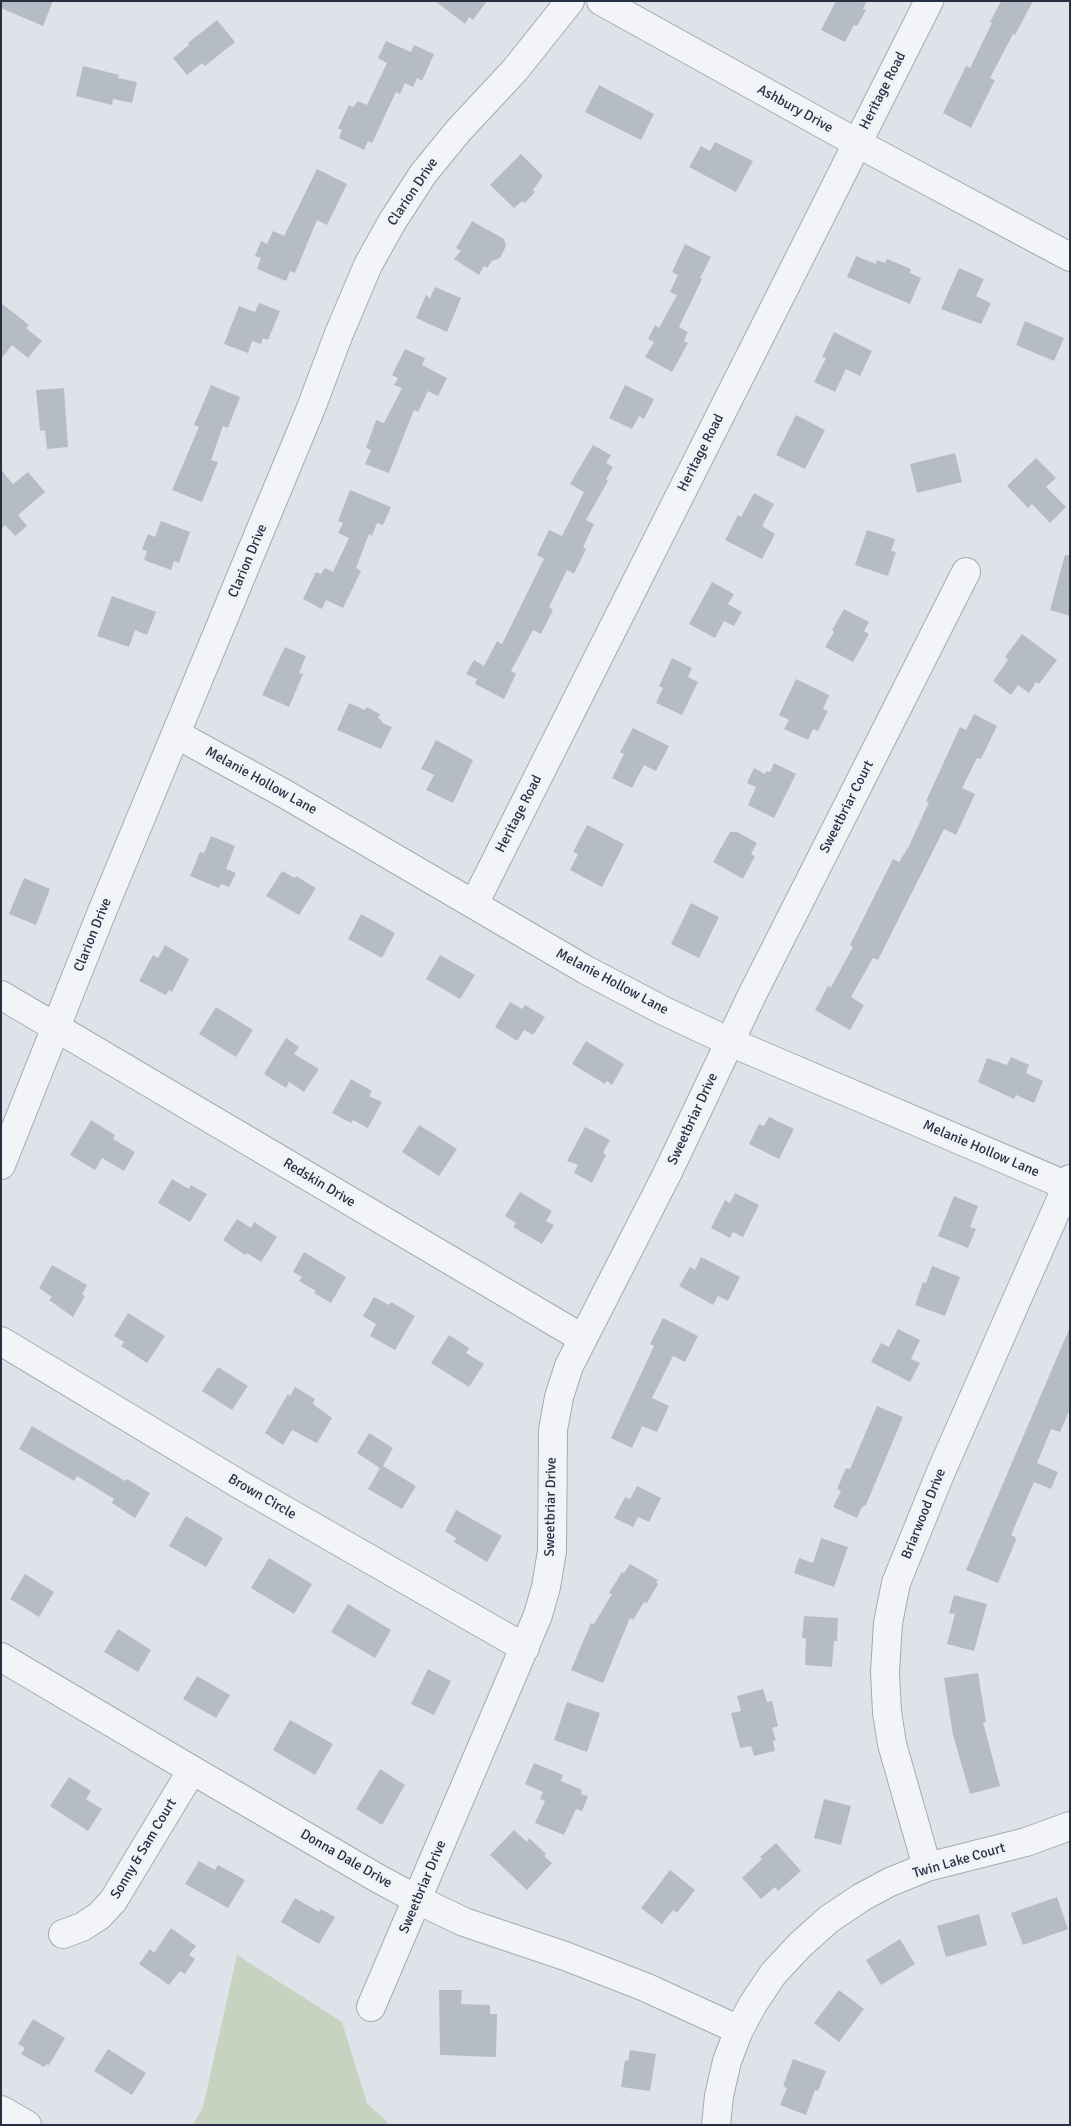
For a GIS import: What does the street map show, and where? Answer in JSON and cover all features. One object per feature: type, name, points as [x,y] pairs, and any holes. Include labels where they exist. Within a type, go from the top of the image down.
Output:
[{"type":"street","name":"Clarion Drive","points":[[1,1165],[368,265],[392,222],[423,174],[459,130],[516,70],[570,1]]},
{"type":"street","name":"Ashbury Drive","points":[[601,1],[857,143],[1070,257]]},
{"type":"street","name":"Heritage Road","points":[[474,904],[929,1]]},
{"type":"street","name":"Sweetbriar Court","points":[[730,1042],[966,572]]},
{"type":"street","name":"Melanie Hollow Lane","points":[[176,734],[285,794],[586,970],[664,1011],[730,1042],[1069,1184]]},
{"type":"street","name":"Redskin Drive","points":[[1,995],[582,1338]]},
{"type":"street","name":"Sweetbriar Drive","points":[[372,2007],[538,1615],[546,1587],[552,1551],[552,1450],[559,1397],[569,1366],[667,1174],[730,1042]]},
{"type":"street","name":"Briarwood Drive","points":[[927,1867],[892,1744],[888,1720],[884,1672],[888,1622],[896,1582],[940,1474],[1069,1184]]},
{"type":"street","name":"Brown Circle","points":[[1,1341],[244,1487],[525,1648]]},
{"type":"street","name":"Donna Dale Drive","points":[[1,1656],[192,1770],[418,1900],[464,1922],[565,1956],[645,1987],[739,2030]]},
{"type":"street","name":"Sonny & Sam Court","points":[[63,1934],[82,1927],[99,1916],[113,1901],[192,1770]]},
{"type":"street","name":"Twin Lake Court","points":[[716,2125],[719,2096],[727,2061],[739,2030],[753,2004],[773,1974],[800,1945],[830,1919],[862,1897],[890,1882],[927,1867],[1026,1842],[1070,1826]]},
{"type":"street","points":[[1,2110],[27,2125]]},
{"type":"green space","points":[[237,1955],[342,2022],[367,2103],[390,2125],[193,2125],[203,2107]]},
{"type":"building","points":[[1,1],[53,1],[43,26],[1,8]]},
{"type":"building","points":[[435,1],[487,1],[473,20],[469,17],[465,24]]},
{"type":"building","points":[[836,1],[867,1],[863,9],[866,10],[857,26],[854,25],[845,42],[821,30]]},
{"type":"building","points":[[1001,1],[1033,1],[990,78],[995,80],[971,128],[943,113],[966,66],[970,68]]},
{"type":"building","points":[[217,20],[235,42],[205,66],[202,63],[187,75],[173,58],[189,45],[188,43]]},
{"type":"building","points":[[386,41],[411,52],[414,45],[434,54],[422,81],[417,78],[413,87],[405,83],[400,94],[396,92],[372,143],[368,141],[364,150],[339,138],[342,130],[338,128],[349,105],[353,107],[358,101],[367,105],[387,63],[378,58]]},
{"type":"building","points":[[83,66],[119,75],[118,78],[137,82],[132,103],[113,99],[112,105],[76,96]]},
{"type":"building","points":[[599,85],[654,114],[641,140],[585,112]]},
{"type":"building","points":[[715,142],[753,161],[736,192],[689,167],[701,146],[710,151]]},
{"type":"building","points":[[521,154],[543,176],[533,190],[535,192],[525,203],[522,201],[514,208],[490,185]]},
{"type":"building","points":[[317,169],[347,184],[327,225],[317,220],[295,273],[290,271],[286,281],[257,269],[261,258],[255,256],[261,241],[267,244],[273,231],[284,236]]},
{"type":"building","points":[[472,221],[504,239],[506,246],[500,258],[492,261],[487,268],[484,266],[479,275],[454,259],[461,251],[456,248]]},
{"type":"building","points":[[685,244],[711,257],[679,327],[688,332],[684,341],[688,343],[672,372],[645,357],[654,342],[648,339],[655,325],[659,328],[677,295],[670,292],[678,275],[672,272]]},
{"type":"building","points":[[856,256],[876,264],[877,260],[885,263],[887,259],[911,269],[910,273],[921,278],[910,304],[847,277]]},
{"type":"building","points":[[959,268],[984,279],[976,296],[991,303],[981,324],[941,309]]},
{"type":"building","points":[[435,287],[461,298],[447,332],[416,318],[426,295],[430,298]]},
{"type":"building","points":[[1,303],[29,325],[26,328],[42,341],[28,358],[12,345],[1,359]]},
{"type":"building","points":[[259,303],[280,311],[268,340],[263,338],[261,344],[252,341],[248,353],[224,344],[239,306],[255,312]]},
{"type":"building","points":[[1025,321],[1064,338],[1054,361],[1016,345]]},
{"type":"building","points":[[834,332],[872,351],[860,376],[846,369],[835,392],[814,382],[826,358],[822,357]]},
{"type":"building","points":[[405,349],[425,358],[422,365],[447,378],[438,396],[428,391],[418,412],[414,410],[389,473],[365,464],[371,450],[366,448],[376,420],[384,423],[402,388],[394,385],[398,378],[392,375]]},
{"type":"building","points":[[211,385],[240,397],[228,428],[223,426],[211,460],[218,462],[202,502],[172,490],[199,427],[194,425]]},
{"type":"building","points":[[625,385],[654,399],[644,419],[639,416],[632,429],[609,418]]},
{"type":"building","points":[[64,388],[68,447],[47,449],[45,430],[40,431],[36,390]]},
{"type":"building","points":[[796,415],[825,430],[805,469],[776,455]]},
{"type":"building","points":[[593,445],[611,455],[606,463],[613,467],[606,479],[608,481],[586,520],[594,524],[583,547],[586,549],[574,574],[567,570],[549,607],[553,610],[541,634],[533,630],[511,671],[516,674],[504,699],[475,684],[477,679],[466,674],[474,660],[484,666],[497,641],[502,644],[544,559],[537,555],[549,530],[562,536],[584,492],[570,484]]},
{"type":"building","points":[[955,453],[962,482],[917,493],[910,464]]},
{"type":"building","points":[[1036,458],[1056,478],[1046,487],[1066,507],[1050,523],[1032,504],[1028,508],[1007,486]]},
{"type":"building","points":[[1,470],[13,484],[28,472],[45,492],[18,515],[27,526],[15,536],[5,525],[1,529]]},
{"type":"building","points":[[350,490],[391,507],[383,525],[377,523],[372,536],[369,534],[356,568],[361,571],[343,608],[326,600],[322,609],[303,599],[316,572],[321,574],[325,568],[333,572],[349,538],[338,533],[343,523],[338,521]]},
{"type":"building","points":[[754,493],[774,504],[762,526],[775,534],[762,559],[725,540],[738,515],[741,517]]},
{"type":"building","points":[[161,521],[190,532],[179,563],[174,561],[171,570],[144,560],[147,551],[142,549],[148,534],[155,537]]},
{"type":"building","points":[[867,530],[895,539],[891,551],[896,552],[888,576],[855,565]]},
{"type":"building","points":[[1065,555],[1070,556],[1070,616],[1050,610]]},
{"type":"building","points":[[712,582],[734,594],[728,604],[742,612],[734,626],[724,621],[715,638],[689,624]]},
{"type":"building","points":[[112,596],[156,612],[147,635],[135,630],[129,647],[97,636]]},
{"type":"building","points":[[844,609],[869,622],[864,631],[869,634],[853,662],[825,647]]},
{"type":"building","points":[[1022,634],[1057,660],[1039,684],[1036,682],[1029,693],[1018,685],[1011,695],[993,681],[1008,660],[1005,657]]},
{"type":"building","points":[[285,647],[306,656],[299,673],[303,674],[289,707],[262,695]]},
{"type":"building","points":[[672,658],[692,668],[688,677],[698,682],[682,715],[656,703],[663,688],[659,686]]},
{"type":"building","points":[[796,679],[829,695],[823,709],[828,711],[818,731],[813,729],[808,740],[784,729],[789,720],[779,715]]},
{"type":"building","points":[[349,703],[365,710],[367,707],[380,714],[378,718],[382,723],[392,727],[381,749],[337,730]]},
{"type":"building","points":[[974,714],[997,726],[981,759],[977,758],[962,788],[975,794],[956,835],[944,829],[878,960],[873,958],[851,997],[864,1005],[850,1030],[815,1010],[828,986],[831,987],[853,947],[850,945],[893,859],[899,862],[909,846],[929,802],[926,801],[960,727],[966,730]]},
{"type":"building","points":[[633,728],[669,746],[656,771],[644,765],[632,788],[612,778],[624,754],[620,752]]},
{"type":"building","points":[[436,740],[473,760],[453,803],[426,790],[434,775],[421,769]]},
{"type":"building","points":[[774,763],[796,774],[774,818],[748,805],[756,787],[747,783],[754,768],[765,774],[766,771],[770,772]]},
{"type":"building","points":[[587,825],[624,844],[602,887],[570,870],[578,854],[573,852]]},
{"type":"building","points":[[730,832],[737,832],[757,843],[751,854],[755,856],[743,879],[713,862]]},
{"type":"building","points":[[211,836],[235,846],[226,869],[236,873],[229,887],[221,884],[219,888],[190,876],[200,852],[204,853]]},
{"type":"building","points":[[282,871],[295,878],[296,876],[316,888],[299,915],[266,896]]},
{"type":"building","points":[[24,878],[50,889],[36,925],[9,914]]},
{"type":"building","points":[[691,903],[719,917],[699,958],[671,944]]},
{"type":"building","points":[[361,914],[395,933],[382,958],[348,939]]},
{"type":"building","points":[[165,945],[189,959],[172,992],[169,990],[166,995],[139,981],[153,955],[158,958]]},
{"type":"building","points":[[440,955],[475,975],[460,999],[426,979]]},
{"type":"building","points":[[510,1002],[522,1009],[525,1005],[545,1017],[533,1035],[524,1030],[517,1041],[495,1027]]},
{"type":"building","points":[[216,1007],[253,1030],[236,1057],[199,1034]]},
{"type":"building","points":[[286,1038],[299,1047],[294,1054],[319,1069],[304,1092],[289,1082],[286,1088],[264,1074]]},
{"type":"building","points":[[586,1041],[624,1064],[612,1085],[607,1081],[605,1084],[572,1064]]},
{"type":"building","points":[[1011,1057],[1029,1065],[1026,1073],[1043,1081],[1034,1103],[1016,1095],[1014,1099],[978,1082],[987,1058],[1007,1065]]},
{"type":"building","points":[[351,1079],[372,1091],[369,1096],[382,1102],[368,1128],[353,1120],[351,1123],[332,1113]]},
{"type":"building","points":[[769,1117],[794,1129],[779,1159],[749,1144],[759,1124],[764,1126]]},
{"type":"building","points":[[91,1120],[115,1135],[113,1139],[135,1152],[124,1171],[102,1158],[95,1170],[70,1155]]},
{"type":"building","points":[[419,1125],[457,1149],[439,1176],[402,1152]]},
{"type":"building","points":[[585,1127],[610,1140],[603,1153],[606,1155],[592,1183],[574,1173],[578,1165],[567,1161]]},
{"type":"building","points":[[172,1179],[189,1189],[191,1185],[207,1194],[190,1222],[158,1203]]},
{"type":"building","points":[[520,1192],[552,1211],[546,1221],[554,1225],[542,1244],[513,1227],[516,1223],[505,1216]]},
{"type":"building","points":[[735,1193],[759,1205],[743,1237],[733,1232],[730,1238],[711,1228],[725,1200],[730,1203]]},
{"type":"building","points":[[954,1196],[978,1206],[970,1227],[976,1229],[968,1248],[938,1236]]},
{"type":"building","points":[[237,1219],[251,1228],[254,1222],[277,1237],[261,1262],[247,1253],[245,1255],[223,1240]]},
{"type":"building","points":[[304,1252],[346,1277],[331,1303],[299,1281],[302,1277],[293,1272]]},
{"type":"building","points":[[701,1257],[740,1277],[728,1301],[718,1296],[713,1305],[679,1286],[690,1267],[695,1270]]},
{"type":"building","points":[[52,1265],[87,1285],[82,1294],[85,1296],[73,1317],[49,1300],[52,1297],[39,1288]]},
{"type":"building","points":[[932,1266],[960,1277],[945,1316],[915,1305],[923,1282],[926,1283]]},
{"type":"building","points":[[374,1297],[389,1305],[391,1302],[415,1316],[395,1350],[370,1336],[376,1324],[363,1316]]},
{"type":"building","points":[[128,1313],[165,1336],[147,1363],[121,1346],[124,1342],[114,1336]]},
{"type":"building","points":[[663,1318],[698,1336],[685,1362],[673,1356],[652,1398],[669,1406],[657,1432],[642,1426],[632,1448],[611,1438],[654,1346],[650,1344]]},
{"type":"building","points":[[1070,1327],[1070,1409],[1060,1432],[1051,1429],[1037,1463],[1058,1472],[1051,1489],[1034,1482],[1011,1535],[1016,1540],[998,1583],[966,1570]]},
{"type":"building","points":[[898,1329],[920,1340],[911,1359],[920,1363],[910,1382],[871,1362],[881,1343],[889,1347]]},
{"type":"building","points":[[449,1335],[469,1348],[466,1353],[484,1364],[469,1387],[431,1363]]},
{"type":"building","points":[[218,1367],[248,1386],[232,1410],[202,1391]]},
{"type":"building","points":[[295,1387],[315,1399],[313,1404],[332,1418],[317,1443],[292,1430],[283,1445],[265,1433],[288,1394],[290,1396]]},
{"type":"building","points":[[877,1406],[903,1417],[866,1505],[862,1507],[857,1518],[833,1507],[841,1491],[837,1489],[846,1468],[850,1469]]},
{"type":"building","points":[[32,1426],[125,1481],[127,1479],[150,1493],[135,1518],[112,1503],[114,1499],[77,1476],[74,1481],[19,1449]]},
{"type":"building","points":[[369,1433],[393,1448],[383,1466],[416,1486],[402,1509],[368,1489],[380,1468],[357,1453]]},
{"type":"building","points":[[637,1486],[661,1498],[649,1522],[638,1517],[633,1527],[614,1518],[625,1497],[630,1499]]},
{"type":"building","points":[[456,1510],[502,1536],[487,1562],[454,1542],[456,1538],[445,1531]]},
{"type":"building","points":[[186,1516],[223,1538],[206,1567],[169,1546]]},
{"type":"building","points":[[821,1538],[848,1547],[834,1587],[794,1573],[799,1558],[813,1563]]},
{"type":"building","points":[[269,1558],[312,1584],[294,1614],[251,1588]]},
{"type":"building","points":[[630,1564],[658,1580],[656,1582],[658,1584],[647,1603],[644,1602],[633,1620],[630,1618],[603,1683],[571,1670],[591,1623],[594,1624],[612,1594],[609,1593],[622,1572],[624,1573]]},
{"type":"building","points":[[25,1574],[54,1592],[39,1617],[10,1599]]},
{"type":"building","points":[[954,1595],[987,1604],[974,1651],[947,1644],[955,1614],[949,1613]]},
{"type":"building","points":[[348,1604],[391,1630],[375,1658],[331,1632]]},
{"type":"building","points":[[804,1616],[838,1618],[837,1641],[834,1641],[832,1667],[805,1665],[806,1638],[802,1638]]},
{"type":"building","points":[[118,1629],[151,1650],[138,1672],[104,1652]]},
{"type":"building","points":[[428,1669],[451,1681],[434,1715],[411,1704]]},
{"type":"building","points":[[978,1673],[986,1722],[983,1722],[1000,1786],[970,1794],[953,1735],[944,1678]]},
{"type":"building","points":[[197,1676],[230,1695],[216,1718],[183,1699]]},
{"type":"building","points":[[763,1689],[767,1702],[772,1701],[778,1726],[772,1728],[776,1740],[773,1741],[775,1751],[754,1756],[751,1746],[740,1748],[731,1713],[741,1711],[737,1696]]},
{"type":"building","points":[[567,1702],[600,1713],[587,1752],[554,1740]]},
{"type":"building","points":[[290,1720],[333,1744],[315,1775],[273,1750]]},
{"type":"building","points":[[534,1763],[563,1775],[561,1781],[582,1790],[581,1794],[588,1796],[582,1811],[576,1809],[564,1835],[535,1823],[545,1801],[540,1799],[543,1792],[525,1784]]},
{"type":"building","points":[[380,1769],[405,1785],[382,1825],[356,1809]]},
{"type":"building","points":[[69,1777],[91,1791],[86,1799],[102,1809],[88,1831],[50,1806]]},
{"type":"building","points":[[824,1799],[851,1806],[841,1845],[814,1838]]},
{"type":"building","points":[[514,1830],[527,1842],[529,1838],[546,1854],[544,1856],[552,1863],[527,1890],[490,1855]]},
{"type":"building","points":[[776,1843],[801,1871],[778,1891],[775,1887],[761,1899],[742,1878],[762,1859],[760,1857]]},
{"type":"building","points":[[199,1861],[215,1870],[218,1865],[245,1880],[228,1908],[185,1884]]},
{"type":"building","points":[[670,1870],[695,1890],[677,1913],[673,1910],[662,1924],[641,1908]]},
{"type":"building","points":[[1057,1897],[1068,1929],[1023,1945],[1011,1913]]},
{"type":"building","points":[[295,1898],[319,1912],[321,1909],[335,1917],[319,1944],[281,1922]]},
{"type":"building","points":[[979,1914],[987,1945],[946,1957],[937,1926]]},
{"type":"building","points":[[171,1928],[196,1946],[189,1955],[195,1959],[185,1974],[180,1971],[169,1985],[139,1964],[150,1949],[154,1953]]},
{"type":"building","points":[[900,1939],[915,1964],[881,1985],[866,1960]]},
{"type":"building","points":[[439,1990],[462,1990],[461,2004],[490,2005],[490,2014],[497,2014],[496,2057],[440,2055]]},
{"type":"building","points":[[839,1990],[864,2009],[839,2042],[814,2023]]},
{"type":"building","points":[[33,2019],[65,2038],[49,2065],[46,2064],[44,2067],[21,2054],[25,2048],[18,2044]]},
{"type":"building","points":[[108,2049],[146,2073],[132,2095],[94,2071]]},
{"type":"building","points":[[630,2050],[656,2054],[650,2091],[621,2087],[625,2060],[628,2061]]},
{"type":"building","points":[[793,2059],[826,2071],[818,2091],[815,2090],[806,2115],[780,2105],[787,2088],[783,2086]]}]
